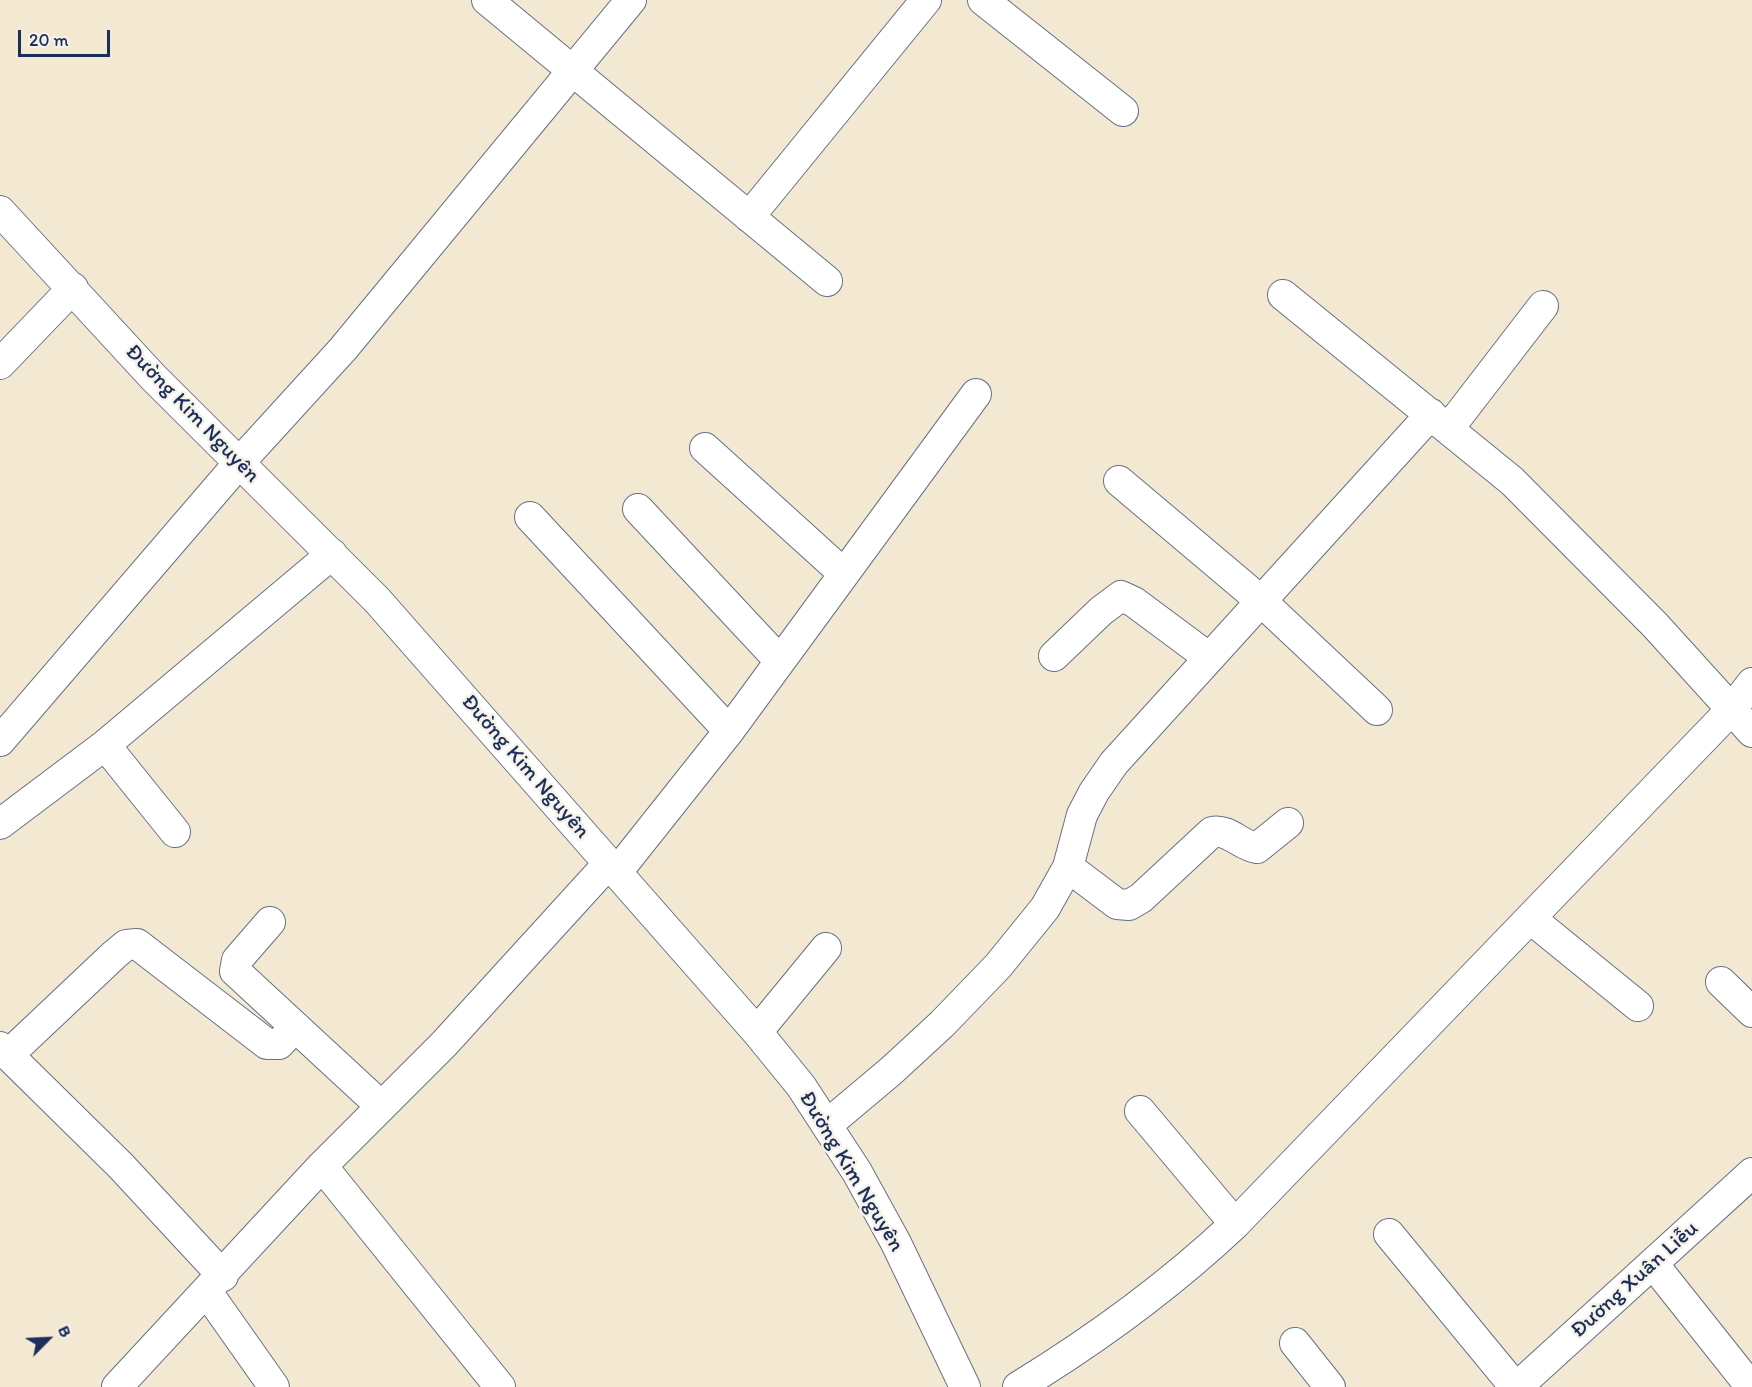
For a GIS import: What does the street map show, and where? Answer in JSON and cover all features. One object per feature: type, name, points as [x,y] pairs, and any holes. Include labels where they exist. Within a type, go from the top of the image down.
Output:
[{"type":"street","points":[[487,0],[827,281]]},
{"type":"street","points":[[0,741],[239,463],[343,349],[631,0]]},
{"type":"street","points":[[749,217],[926,0]]},
{"type":"street","points":[[983,0],[1123,111]]},
{"type":"street","name":"Đường Kim Nguyên","points":[[0,210],[153,377],[377,600],[757,1032],[828,1125],[896,1243],[965,1387]]},
{"type":"street","points":[[0,364],[73,288]]},
{"type":"street","points":[[1283,295],[1440,421],[1548,515],[1655,625],[1752,732]]},
{"type":"street","points":[[828,1125],[891,1071],[998,966],[1045,908],[1068,867],[1082,815],[1094,792],[1114,763],[1260,600],[1440,421],[1543,306]]},
{"type":"street","points":[[117,1387],[215,1284],[322,1166],[613,868],[729,731],[976,394]]},
{"type":"street","points":[[705,448],[843,573]]},
{"type":"street","points":[[1119,481],[1260,600],[1377,710]]},
{"type":"street","points":[[638,509],[780,661]]},
{"type":"street","points":[[530,517],[729,731]]},
{"type":"street","points":[[0,824],[105,745],[332,554]]},
{"type":"street","points":[[1054,656],[1101,611],[1121,597],[1134,602],[1208,657]]},
{"type":"street","points":[[1018,1387],[1148,1299],[1191,1266],[1235,1224],[1731,710],[1752,683]]},
{"type":"street","points":[[105,745],[175,832]]},
{"type":"street","points":[[1068,867],[1117,904],[1129,905],[1141,898],[1212,832],[1222,831],[1248,847],[1257,848],[1288,822]]},
{"type":"street","points":[[1531,919],[1638,1006]]},
{"type":"street","points":[[270,922],[234,967],[244,980],[381,1106]]},
{"type":"street","points":[[274,1387],[215,1284],[121,1166],[4,1051],[114,955],[132,943],[137,944],[267,1044],[279,1044],[295,1027]]},
{"type":"street","points":[[757,1032],[826,948]]},
{"type":"street","points":[[1721,982],[1752,1012]]},
{"type":"street","points":[[1140,1111],[1235,1224]]},
{"type":"street","points":[[322,1166],[500,1387]]},
{"type":"street","name":"Đường Xuân Liễu","points":[[1516,1387],[1654,1265],[1752,1173]]},
{"type":"street","points":[[1389,1234],[1516,1387]]},
{"type":"street","points":[[1654,1265],[1751,1387]]},
{"type":"street","points":[[1295,1343],[1330,1387]]}]
